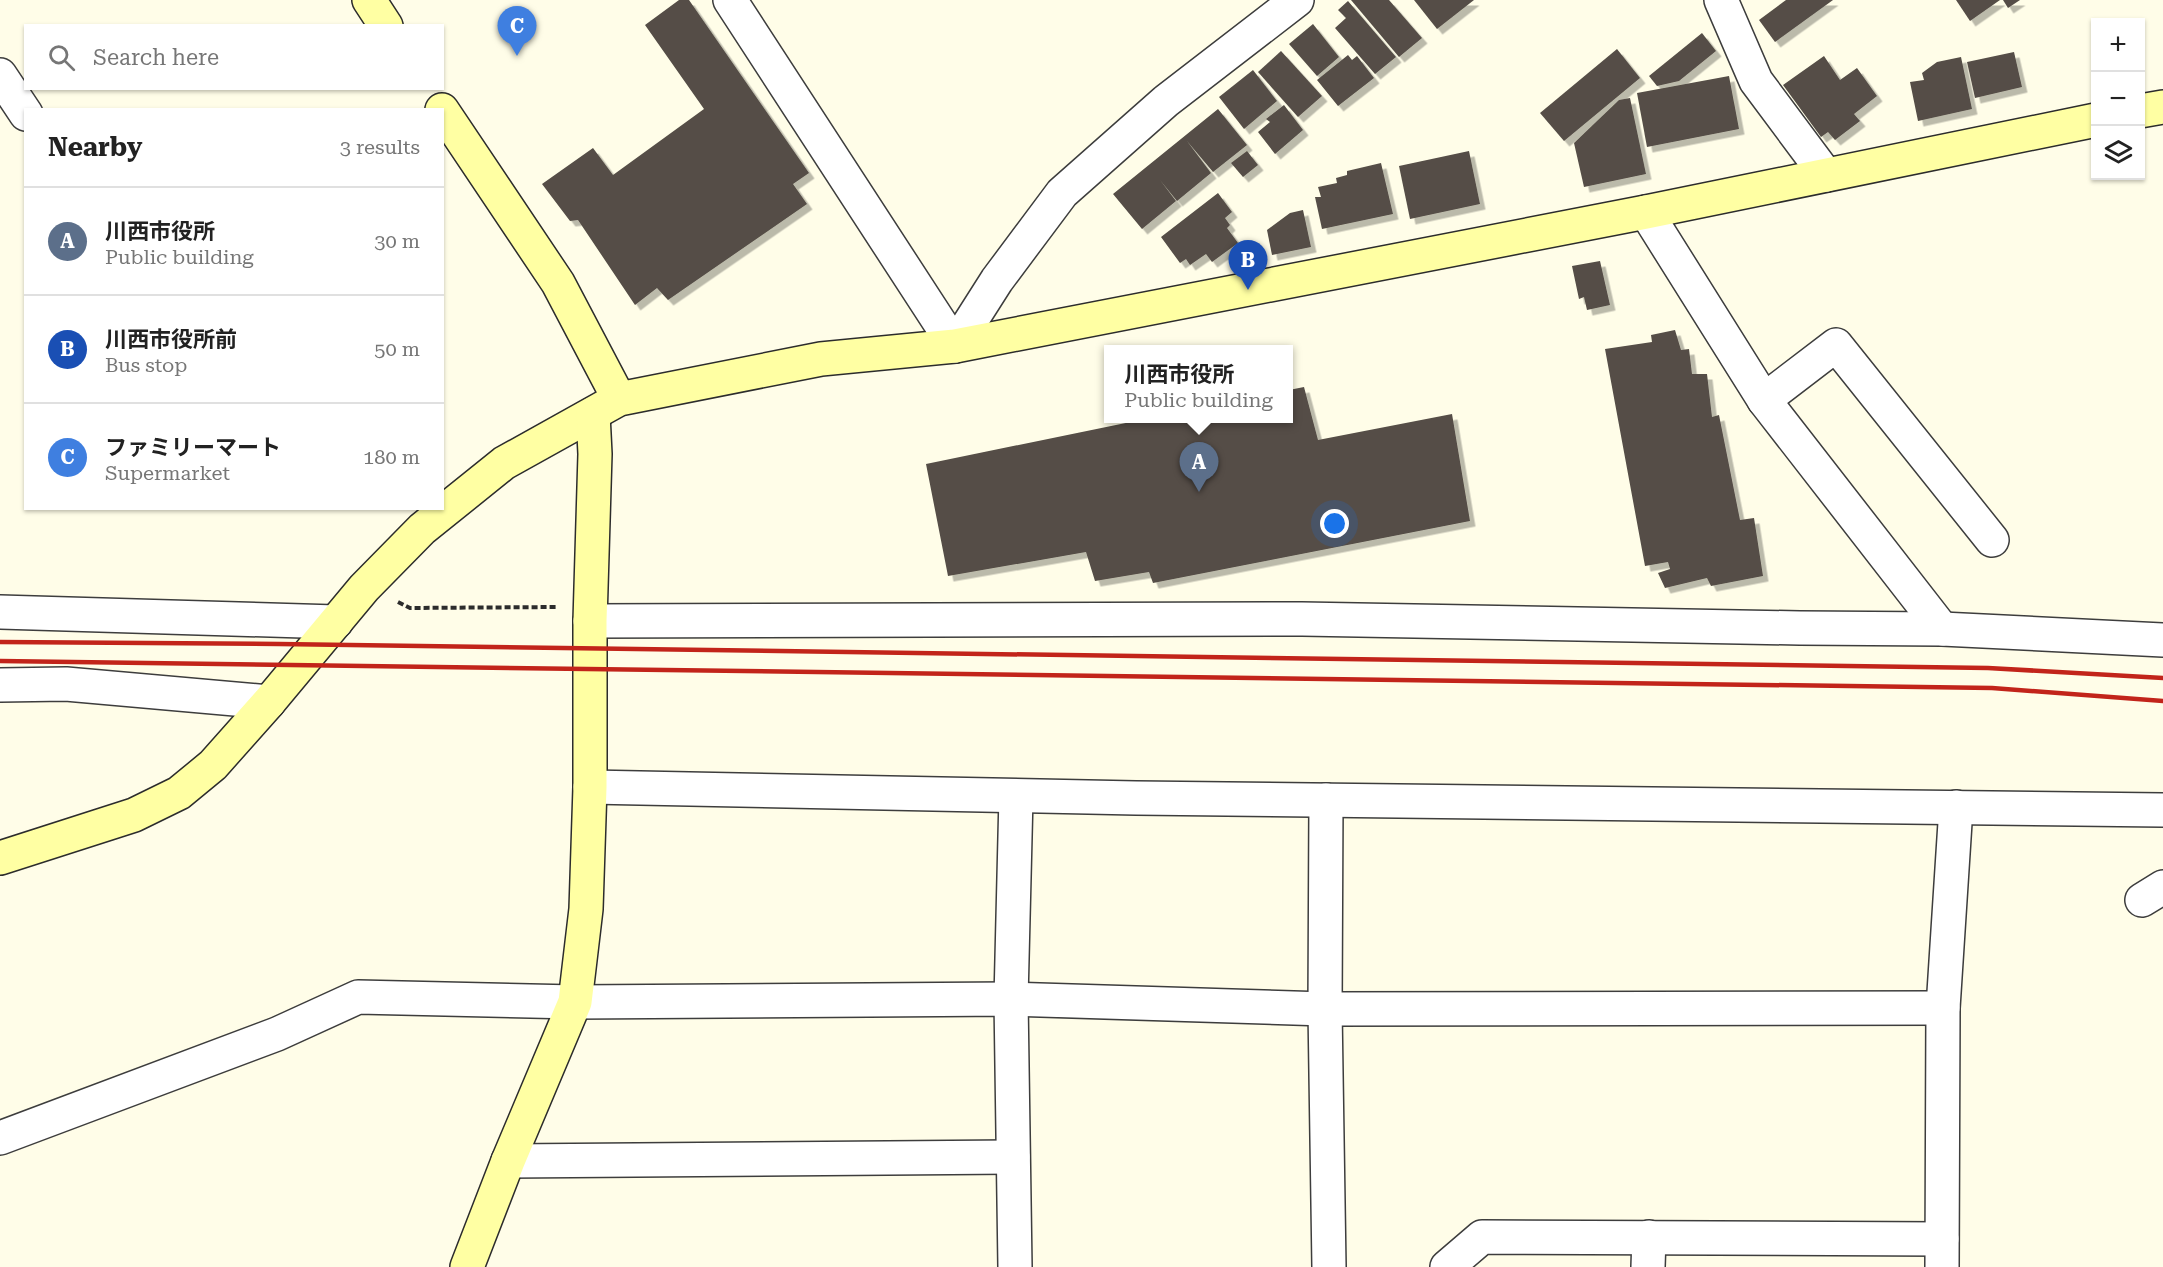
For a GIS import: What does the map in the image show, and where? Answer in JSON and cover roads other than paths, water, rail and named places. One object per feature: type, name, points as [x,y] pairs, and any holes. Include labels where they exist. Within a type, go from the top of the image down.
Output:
[{"type":"street","points":[[369,0],[385,24]]},
{"type":"street","points":[[730,0],[955,346]]},
{"type":"street","points":[[955,346],[997,280],[1062,193],[1166,101],[1297,0]]},
{"type":"street","points":[[1721,0],[1756,81],[1826,175]]},
{"type":"street","points":[[0,75],[24,111]]},
{"type":"street","points":[[429,90],[441,108]]},
{"type":"street","points":[[2145,110],[2163,107]]},
{"type":"street","points":[[444,113],[558,283],[606,406],[595,454],[586,909],[574,1002],[467,1267]]},
{"type":"street","points":[[0,858],[134,815],[179,793],[213,765],[364,588],[422,529],[504,464],[606,406],[821,358],[955,346],[1646,212],[2091,121]]},
{"type":"street","points":[[1646,212],[1764,400],[1942,629]]},
{"type":"street","points":[[1764,400],[1836,345],[1992,540]]},
{"type":"street","points":[[0,612],[336,622]]},
{"type":"street","points":[[590,621],[1302,619],[1942,629],[2163,640]]},
{"type":"street","points":[[0,685],[66,684],[269,702]]},
{"type":"street","points":[[590,787],[1016,796],[2163,810]]},
{"type":"street","points":[[1015,1267],[1011,999],[1016,796]]},
{"type":"street","points":[[1326,800],[1325,1010],[1329,1267]]},
{"type":"street","points":[[1447,1267],[1482,1237],[1648,1252],[1942,1253],[1943,1008],[1956,807]]},
{"type":"street","points":[[0,1138],[277,1034],[358,997],[574,1002],[1011,999],[1325,1010],[1943,1008]]},
{"type":"street","points":[[508,1161],[1014,1157]]},
{"type":"railway","points":[[0,642],[1988,668],[2163,678]]},
{"type":"railway","points":[[0,661],[1992,688],[2163,701]]},
{"type":"place","name":"ファミリーマート","points":[[517,56]]},
{"type":"place","name":"川西市役所前","points":[[1248,290]]},
{"type":"place","name":"川西市役所","points":[[1199,492]]}]
